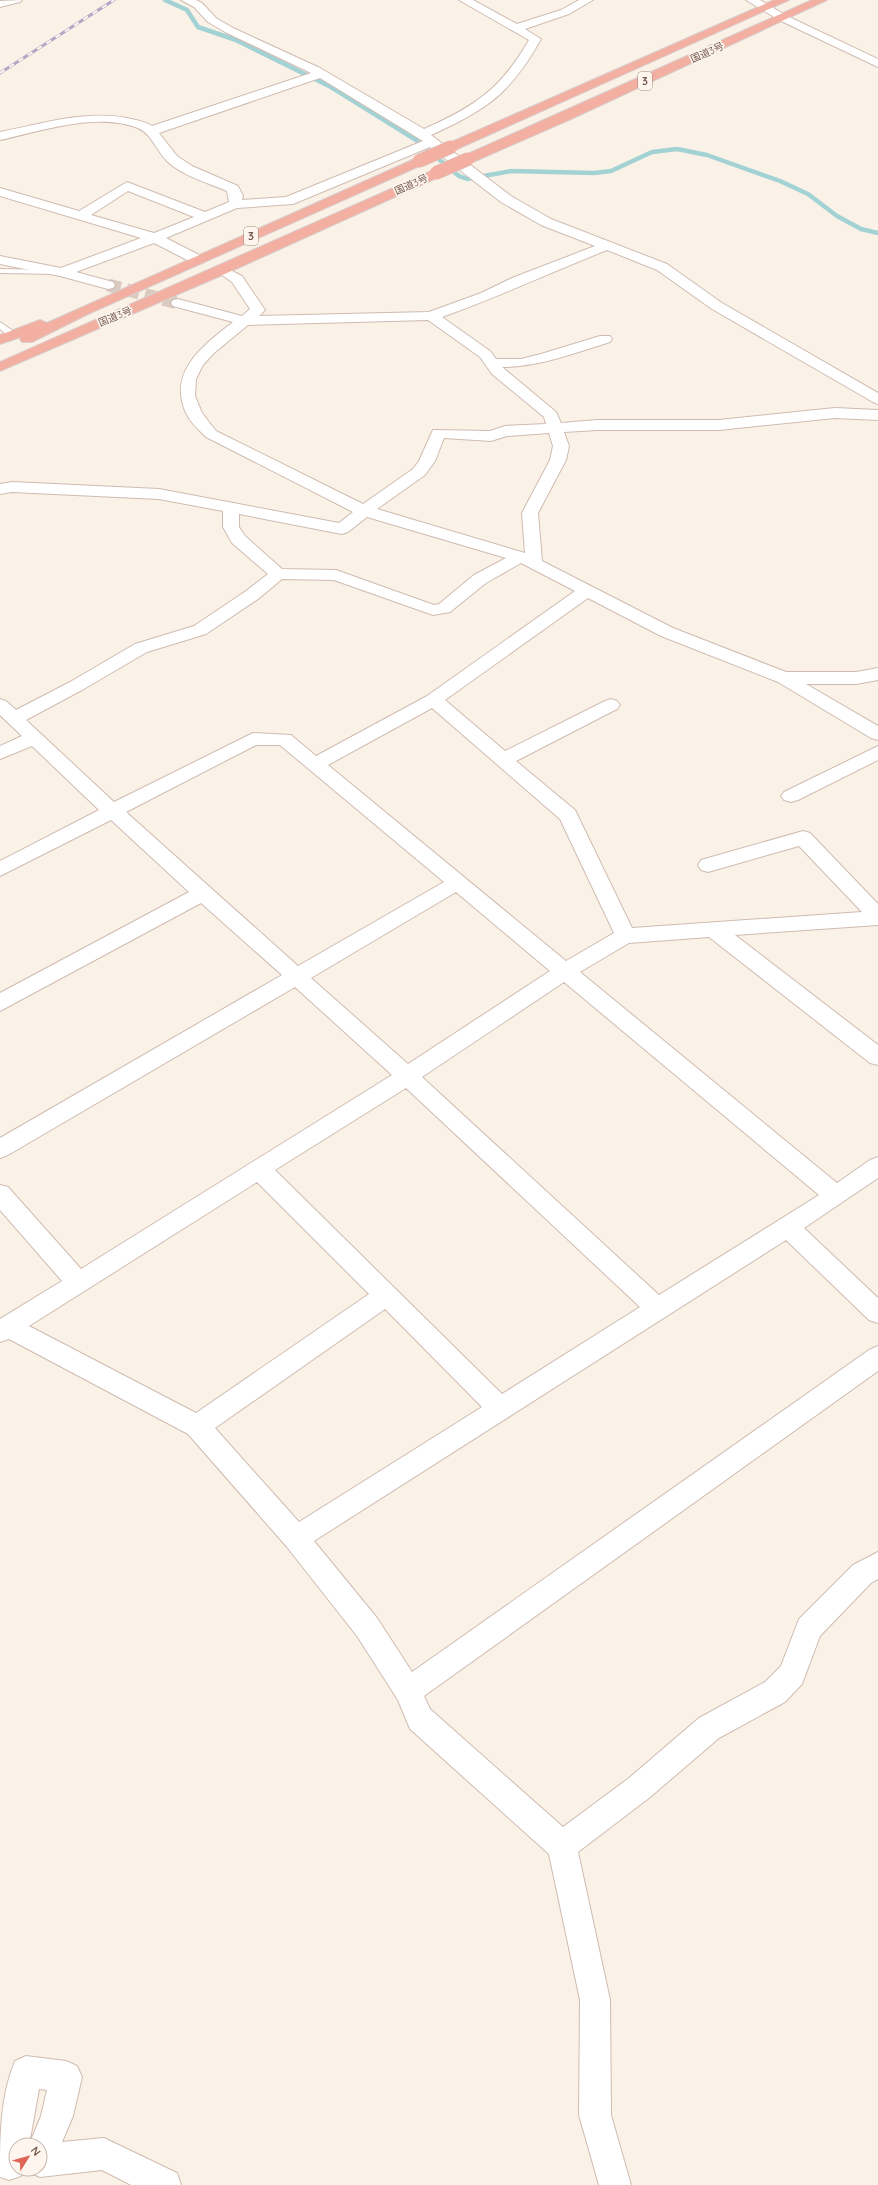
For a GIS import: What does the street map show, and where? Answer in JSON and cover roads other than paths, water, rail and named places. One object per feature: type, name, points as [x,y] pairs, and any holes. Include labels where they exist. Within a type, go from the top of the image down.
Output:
[{"type":"highway","name":"国道3号","points":[[0,351],[82,311],[783,0]]},
{"type":"highway","name":"国道3号","points":[[0,367],[222,270],[821,0]]},
{"type":"highway","points":[[6,337],[36,325],[82,311]]},
{"type":"highway","points":[[0,378],[72,345],[101,322]]},
{"type":"street","points":[[0,4],[16,0]]},
{"type":"street","points":[[62,272],[155,238],[235,204],[288,201],[428,138],[472,110],[494,94],[526,56],[535,39],[465,0]]},
{"type":"street","points":[[517,28],[565,12],[586,0]]},
{"type":"street","points":[[752,0],[767,7],[783,18],[878,63]]},
{"type":"street","points":[[192,2],[209,2]]},
{"type":"street","points":[[192,2],[212,20],[229,30],[345,86],[428,138],[506,199],[546,222],[662,267],[717,306],[875,395]]},
{"type":"street","points":[[151,130],[320,74]]},
{"type":"street","points":[[0,136],[88,118],[107,118],[142,126],[151,130],[172,160],[187,169],[233,189],[236,196],[235,204]]},
{"type":"street","points":[[82,215],[127,186],[204,216]]},
{"type":"street","points":[[0,192],[82,215],[155,238],[198,260]]},
{"type":"street","points":[[178,303],[244,321],[431,316],[486,296],[517,281],[606,246]]},
{"type":"street","points":[[0,260],[62,272],[108,285]]},
{"type":"street","points":[[222,270],[236,279],[258,310],[200,357],[190,374],[187,390],[190,405],[197,420],[211,434],[364,511],[391,517],[527,560],[667,632],[784,678],[878,734]]},
{"type":"street","points":[[431,316],[485,354],[497,371],[513,386],[551,415],[561,446],[558,460],[530,513],[527,560]]},
{"type":"street","points":[[491,362],[521,363],[544,358],[605,339]]},
{"type":"street","points":[[0,489],[50,488],[159,494],[342,529],[364,511],[419,472],[427,461],[438,433],[491,436],[505,432],[597,425],[719,426],[835,413],[878,414]]},
{"type":"street","points":[[231,507],[231,526],[238,539],[278,574]]},
{"type":"street","points":[[527,560],[480,579],[444,608],[433,610],[336,575],[313,573],[278,574],[252,595],[200,630],[141,648],[76,686],[7,712],[111,810],[407,1076],[658,1309]]},
{"type":"street","points":[[315,764],[433,700],[586,590]]},
{"type":"street","points":[[784,678],[856,678],[878,674]]},
{"type":"street","points":[[433,700],[568,815],[625,936]]},
{"type":"street","points":[[503,760],[611,705]]},
{"type":"street","points":[[0,753],[35,737]]},
{"type":"street","points":[[0,869],[111,810],[253,739],[284,739],[836,1196]]},
{"type":"street","points":[[791,796],[878,752]]},
{"type":"street","points":[[708,865],[803,838],[878,917]]},
{"type":"street","points":[[0,1149],[457,883]]},
{"type":"street","points":[[0,1002],[203,893]]},
{"type":"street","points":[[4,1329],[407,1076],[566,971],[625,936],[878,917]]},
{"type":"street","points":[[714,930],[878,1057]]},
{"type":"street","points":[[296,1538],[788,1227],[836,1196],[878,1166]]},
{"type":"street","points":[[259,1169],[500,1409]]},
{"type":"street","points":[[0,1194],[79,1283]]},
{"type":"street","points":[[788,1227],[878,1313]]},
{"type":"street","points":[[197,1426],[386,1295]]},
{"type":"street","points":[[4,1329],[197,1426],[296,1538],[367,1627],[408,1691],[420,1719],[562,1846],[595,2000],[595,2115],[615,2185]]},
{"type":"street","points":[[408,1691],[878,1357]]},
{"type":"street","points":[[562,1846],[639,1788],[709,1728],[775,1692],[792,1675],[808,1628],[862,1574],[878,1564]]},
{"type":"street","points":[[13,2137],[26,2072],[66,2077],[57,2116],[48,2138]]},
{"type":"street","points":[[48,2160],[104,2154],[164,2185]]},
{"type":"lane","points":[[0,271],[62,272]]},
{"type":"lane","points":[[0,325],[6,337]]},
{"type":"waterway","points":[[165,0],[187,10],[198,27],[236,40],[331,87],[416,140],[459,176],[467,179],[511,171],[594,173],[611,171],[652,152],[677,149],[707,155],[780,181],[808,194],[837,216],[861,229],[878,233]]},
{"type":"tunnel","points":[[108,285],[178,303]]},
{"type":"railway","points":[[0,73],[114,0]]}]
